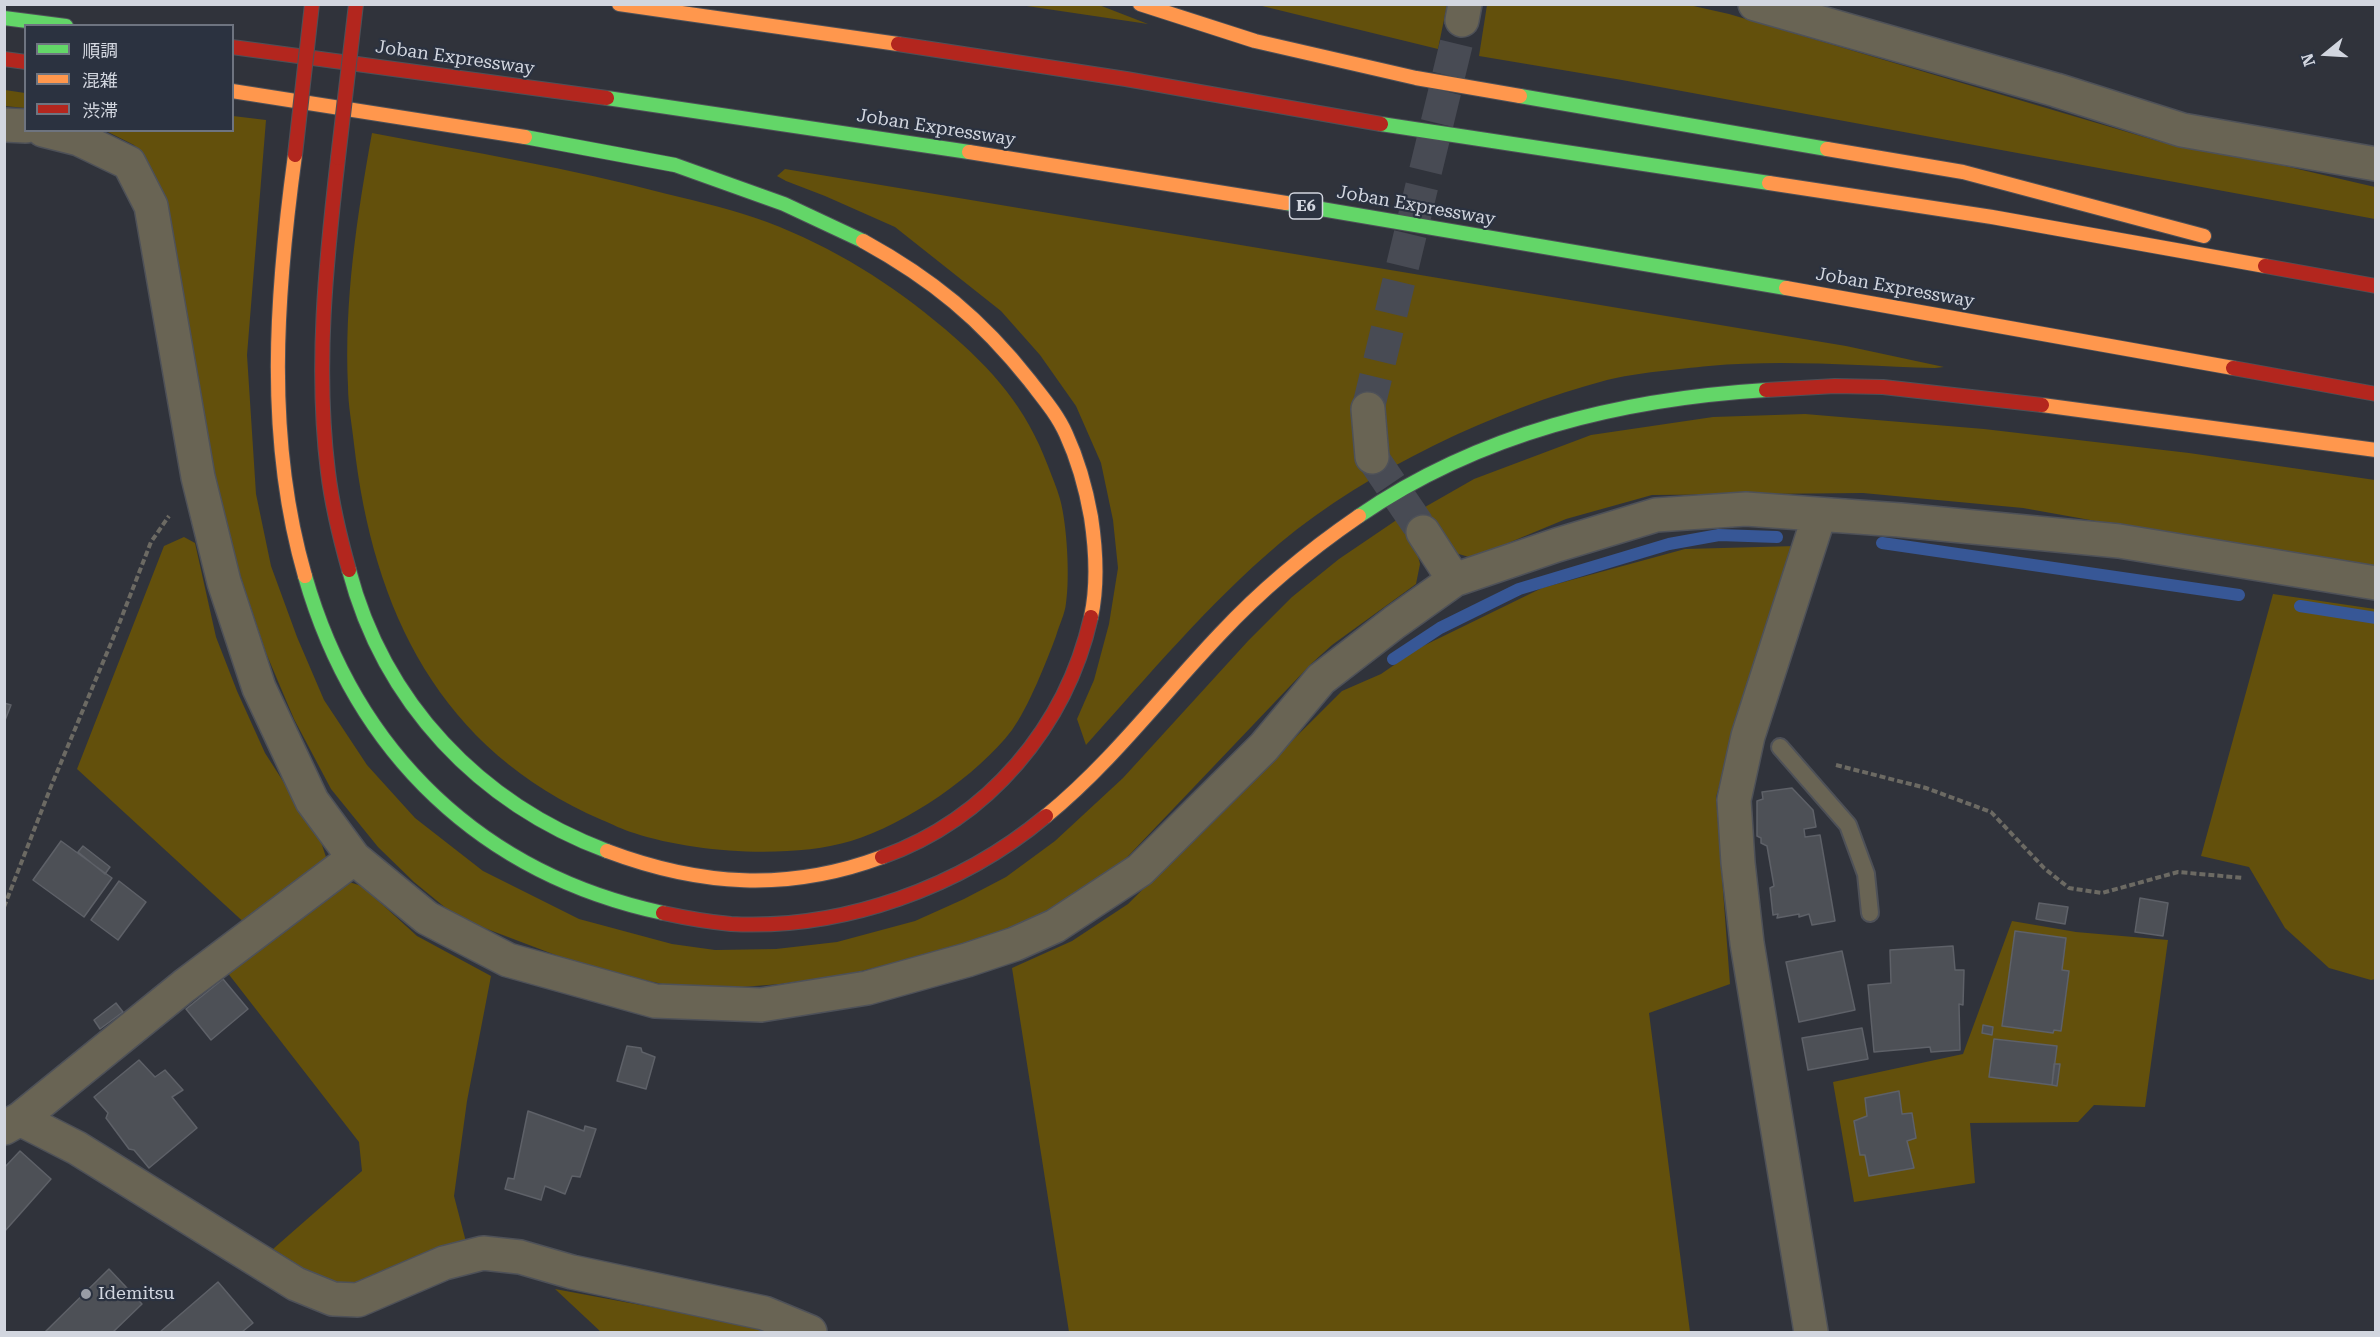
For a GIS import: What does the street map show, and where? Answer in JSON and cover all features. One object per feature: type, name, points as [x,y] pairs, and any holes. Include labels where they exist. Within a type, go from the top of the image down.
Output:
[{"type":"highway","points":[[312,4],[281,264],[278,312],[279,436],[286,490],[297,546],[314,606],[331,651],[354,695],[383,736],[416,779],[455,816],[540,872],[632,906],[686,918],[738,924],[783,923],[837,915],[893,899],[975,865],[1015,840],[1058,807],[1096,771],[1258,596],[1309,551],[1361,514],[1417,480],[1487,447],[1572,418],[1683,397],[1849,386],[1953,394],[2376,450]]},
{"type":"highway","points":[[234,91],[344,107],[396,115],[669,162],[833,225],[885,253],[938,289],[981,323],[1016,362],[1046,401],[1065,432],[1081,474],[1091,516],[1095,562],[1093,614],[1062,701],[1041,737],[1014,772],[982,801],[946,827],[918,843],[882,859],[840,872],[753,882],[707,878],[628,860],[521,810],[487,785],[453,755],[422,717],[393,675],[353,585],[339,535],[328,477],[322,417],[320,354],[325,272],[338,158],[344,107],[356,4]]},
{"type":"highway","points":[[619,4],[1126,79],[1414,130],[1992,217],[2376,286]]},
{"type":"highway","points":[[1140,4],[1255,41],[1416,78],[1963,172],[2215,238]]},
{"type":"highway","points":[[4,18],[50,24]]},
{"type":"highway","name":"Joban Expressway","points":[[234,47],[759,119],[1119,174],[1951,316],[2376,393]]},
{"type":"highway","points":[[4,58],[24,62]]},
{"type":"highway","points":[[2261,251],[2376,281]]},
{"type":"street","points":[[1755,4],[2056,90],[2182,130],[2376,164]]},
{"type":"street","points":[[4,125],[24,126]]},
{"type":"street","points":[[52,132],[79,139],[129,163],[151,206],[198,477],[224,582],[259,688],[312,801],[354,858],[427,918],[508,960],[656,1001],[761,1005],[867,988],[967,960],[1015,944],[1055,926],[1140,870],[1264,747],[1321,679],[1454,580],[1656,515],[1746,509],[1900,520],[2119,541],[2376,583]]},
{"type":"street","points":[[1368,409],[1372,457]]},
{"type":"street","points":[[1811,1332],[1747,943],[1734,800],[1748,736],[1819,516]]},
{"type":"street","points":[[1424,532],[1454,580]]},
{"type":"street","points":[[12,1123],[184,986],[354,858]]},
{"type":"street","points":[[12,1123],[77,1148],[296,1284],[333,1299],[358,1300],[444,1263],[483,1253],[520,1257],[572,1272],[764,1313],[810,1332]]},
{"type":"lane","points":[[1780,747],[1848,825],[1866,874],[1870,913]]},
{"type":"path","points":[[4,907],[52,784],[120,624],[151,542],[198,477]]},
{"type":"path","points":[[1780,747],[1825,763],[1926,788],[1991,812],[2037,861],[2069,888],[2102,893],[2178,872],[2244,878]]},
{"type":"shaded area","points":[[1447,4],[1438,49],[1258,5]]},
{"type":"shaded area","points":[[1020,5],[1099,5],[1148,24]]},
{"type":"shaded area","points":[[1487,5],[1689,5],[1729,14],[2161,142],[2242,156],[2375,187],[2375,219],[1622,80],[1479,56]]},
{"type":"shaded area","points":[[5,90],[24,93],[24,108],[5,106]]},
{"type":"shaded area","points":[[234,116],[266,120],[247,355],[256,494],[271,566],[297,637],[324,700],[367,765],[415,818],[483,871],[579,919],[672,944],[715,950],[776,949],[837,942],[915,921],[1006,877],[1055,841],[1123,778],[1248,641],[1292,597],[1339,559],[1398,519],[1417,552],[1420,564],[1416,584],[1332,645],[1312,663],[1114,871],[1030,921],[931,954],[845,975],[780,984],[717,989],[667,985],[566,959],[458,918],[414,882],[378,847],[331,789],[294,719],[266,653],[214,496],[174,243],[161,192],[134,145],[108,132],[234,132]]},
{"type":"shaded area","points":[[372,133],[594,176],[767,222],[815,243],[883,282],[945,329],[978,359],[1006,391],[1029,425],[1039,445],[1060,499],[1068,579],[1066,603],[1056,636],[1024,710],[1012,730],[980,764],[917,811],[851,841],[827,847],[772,852],[713,849],[658,840],[630,832],[546,791],[498,755],[457,714],[424,668],[398,618],[378,563],[363,505],[354,444],[349,400],[348,322],[357,227]]},
{"type":"shaded area","points":[[785,169],[1846,346],[1944,367],[1765,363],[1709,366],[1631,375],[1564,393],[1478,425],[1393,467],[1315,516],[1280,543],[1228,590],[1086,745],[1077,719],[1094,680],[1109,624],[1118,568],[1113,520],[1101,463],[1076,406],[1040,355],[1001,311],[895,227],[777,176]]},
{"type":"shaded area","points":[[1805,414],[1984,429],[2189,453],[2375,480],[2375,571],[2023,508],[1863,493],[1652,495],[1566,519],[1472,558],[1449,551],[1425,507],[1474,479],[1591,435],[1713,417]]},
{"type":"shaded area","points":[[184,537],[195,543],[216,637],[237,691],[265,753],[320,839],[327,860],[249,927],[77,769],[164,546]]},
{"type":"shaded area","points":[[1796,546],[1749,684],[1716,797],[1730,984],[1649,1013],[1690,1332],[1069,1332],[1012,968],[1072,941],[1128,904],[1342,691],[1381,674],[1419,648],[1542,588],[1685,549]]},
{"type":"shaded area","points":[[2273,594],[2375,609],[2375,979],[2371,980],[2329,968],[2285,928],[2249,867],[2201,856]]},
{"type":"shaded area","points":[[349,882],[362,886],[417,936],[491,976],[467,1101],[454,1196],[466,1242],[345,1291],[315,1276],[273,1249],[362,1171],[359,1142],[227,972]]},
{"type":"shaded area","points":[[2012,921],[2076,932],[2168,940],[2145,1107],[2094,1105],[2078,1122],[1970,1123],[1975,1183],[1854,1202],[1833,1082],[1963,1054]],"holes":[[[2015,931],[2066,938],[2062,970],[2069,971],[2061,1031],[2054,1030],[2053,1033],[2002,1026]],[[1995,1039],[2056,1046],[2054,1064],[2060,1065],[2057,1085],[1990,1077]],[[1899,1091],[1902,1114],[1912,1113],[1916,1138],[1907,1141],[1913,1168],[1869,1176],[1865,1155],[1860,1155],[1854,1121],[1867,1116],[1866,1098]]]},
{"type":"shaded area","points":[[555,1289],[764,1328],[774,1332],[601,1332]]},
{"type":"building","points":[[4,703],[11,705],[4,723]]},
{"type":"building","points":[[1792,788],[1813,810],[1816,827],[1804,829],[1805,837],[1820,835],[1835,921],[1812,925],[1809,914],[1777,918],[1778,914],[1773,915],[1770,888],[1774,886],[1767,846],[1761,843],[1761,838],[1757,836],[1757,801],[1763,799],[1762,792]]},
{"type":"building","points":[[61,841],[112,878],[84,917],[33,880]]},
{"type":"building","points":[[83,846],[110,867],[105,874],[78,852]]},
{"type":"building","points":[[119,881],[146,902],[118,940],[91,920]]},
{"type":"building","points":[[2140,898],[2168,903],[2163,936],[2135,932]]},
{"type":"building","points":[[2039,903],[2068,907],[2065,924],[2036,919]]},
{"type":"building","points":[[2015,931],[2066,938],[2062,970],[2069,971],[2061,1031],[2054,1030],[2053,1033],[2002,1026]]},
{"type":"building","points":[[1953,946],[1955,970],[1964,970],[1963,1005],[1959,1004],[1960,1050],[1931,1052],[1930,1047],[1874,1052],[1868,985],[1891,983],[1890,950]]},
{"type":"building","points":[[1842,951],[1855,1010],[1799,1022],[1786,962]]},
{"type":"building","points":[[223,979],[248,1009],[211,1040],[186,1009]]},
{"type":"building","points":[[116,1003],[123,1012],[100,1029],[94,1020]]},
{"type":"building","points":[[1983,1025],[1993,1027],[1992,1035],[1982,1033]]},
{"type":"building","points":[[1862,1028],[1868,1059],[1808,1070],[1802,1038]]},
{"type":"building","points":[[1994,1039],[2057,1046],[2052,1085],[1989,1077]]},
{"type":"building","points":[[627,1046],[641,1048],[642,1052],[655,1057],[646,1089],[617,1081]]},
{"type":"building","points":[[139,1060],[155,1077],[165,1070],[183,1090],[172,1097],[197,1128],[149,1168],[134,1150],[129,1149],[106,1118],[108,1113],[94,1097]]},
{"type":"building","points":[[2054,1064],[2060,1064],[2057,1086],[2052,1085]]},
{"type":"building","points":[[1899,1091],[1902,1114],[1912,1113],[1916,1138],[1907,1141],[1914,1168],[1869,1176],[1865,1155],[1860,1155],[1854,1121],[1867,1116],[1865,1098]]},
{"type":"building","points":[[528,1111],[584,1131],[585,1126],[596,1129],[580,1177],[572,1176],[565,1194],[545,1186],[541,1200],[505,1189],[508,1178],[514,1179]]},
{"type":"building","points":[[20,1151],[51,1179],[4,1232],[4,1168]]},
{"type":"building","points":[[109,1269],[142,1304],[113,1332],[45,1332]]},
{"type":"building","points":[[218,1282],[253,1323],[242,1332],[160,1332]]},
{"type":"waterway","points":[[1393,659],[1440,628],[1519,589],[1669,544],[1719,535],[1777,537]]},
{"type":"waterway","points":[[1882,543],[2239,595]]},
{"type":"waterway","points":[[2300,606],[2376,618]]},
{"type":"tunnel","points":[[1368,409],[1462,20]]},
{"type":"tunnel","points":[[1372,457],[1423,532]]},
{"type":"traffic: fast","points":[[4,18],[50,24]]},
{"type":"traffic: fast","points":[[1520,96],[1827,149]]},
{"type":"traffic: fast","points":[[607,98],[969,152]]},
{"type":"traffic: fast","points":[[1381,124],[1769,183]]},
{"type":"traffic: fast","points":[[525,137],[675,165],[784,204],[863,241]]},
{"type":"traffic: fast","points":[[1286,203],[1786,288]]},
{"type":"traffic: fast","points":[[1359,516],[1405,487],[1453,463],[1503,442],[1554,425],[1658,402],[1766,390]]},
{"type":"traffic: fast","points":[[349,570],[365,618],[386,663],[412,705],[443,742],[478,776],[518,806],[561,831],[607,851]]},
{"type":"traffic: fast","points":[[305,576],[328,640],[357,698],[393,751],[435,797],[484,836],[538,869],[598,895],[663,913]]},
{"type":"traffic: slow","points":[[619,4],[898,44]]},
{"type":"traffic: slow","points":[[1140,4],[1255,41],[1416,78],[1520,96]]},
{"type":"traffic: slow","points":[[234,91],[525,137]]},
{"type":"traffic: slow","points":[[1827,149],[1963,172],[2204,236]]},
{"type":"traffic: slow","points":[[969,152],[1286,203]]},
{"type":"traffic: slow","points":[[295,155],[279,313],[279,419],[292,524],[305,576]]},
{"type":"traffic: slow","points":[[1769,183],[1992,217],[2265,266]]},
{"type":"traffic: slow","points":[[863,241],[911,270],[974,319],[1012,359],[1058,420],[1078,464],[1091,517],[1096,567],[1091,617]]},
{"type":"traffic: slow","points":[[1786,288],[2233,368]]},
{"type":"traffic: slow","points":[[2042,405],[2376,450]]},
{"type":"traffic: slow","points":[[1046,816],[1114,751],[1236,617],[1304,557],[1359,516]]},
{"type":"traffic: slow","points":[[607,851],[676,872],[710,878],[744,880],[778,880],[812,876],[882,857]]},
{"type":"traffic: jam","points":[[295,155],[312,4]]},
{"type":"traffic: jam","points":[[338,158],[356,4]]},
{"type":"traffic: jam","points":[[898,44],[1126,79],[1381,124]]},
{"type":"traffic: jam","points":[[234,47],[607,98]]},
{"type":"traffic: jam","points":[[4,59],[24,62]]},
{"type":"traffic: jam","points":[[338,158],[326,275],[322,393],[330,484],[349,570]]},
{"type":"traffic: jam","points":[[2265,266],[2376,286]]},
{"type":"traffic: jam","points":[[2233,368],[2376,394]]},
{"type":"traffic: jam","points":[[1766,390],[1835,386],[1883,387],[2042,405]]},
{"type":"traffic: jam","points":[[882,857],[920,840],[956,819],[988,793],[1017,764],[1042,731],[1063,696],[1079,657],[1091,617]]},
{"type":"traffic: jam","points":[[663,913],[731,924],[773,924],[816,920],[857,911],[899,899],[977,864],[1046,816]]},
{"type":"place","name":"Idemitsu","points":[[86,1294]]}]
